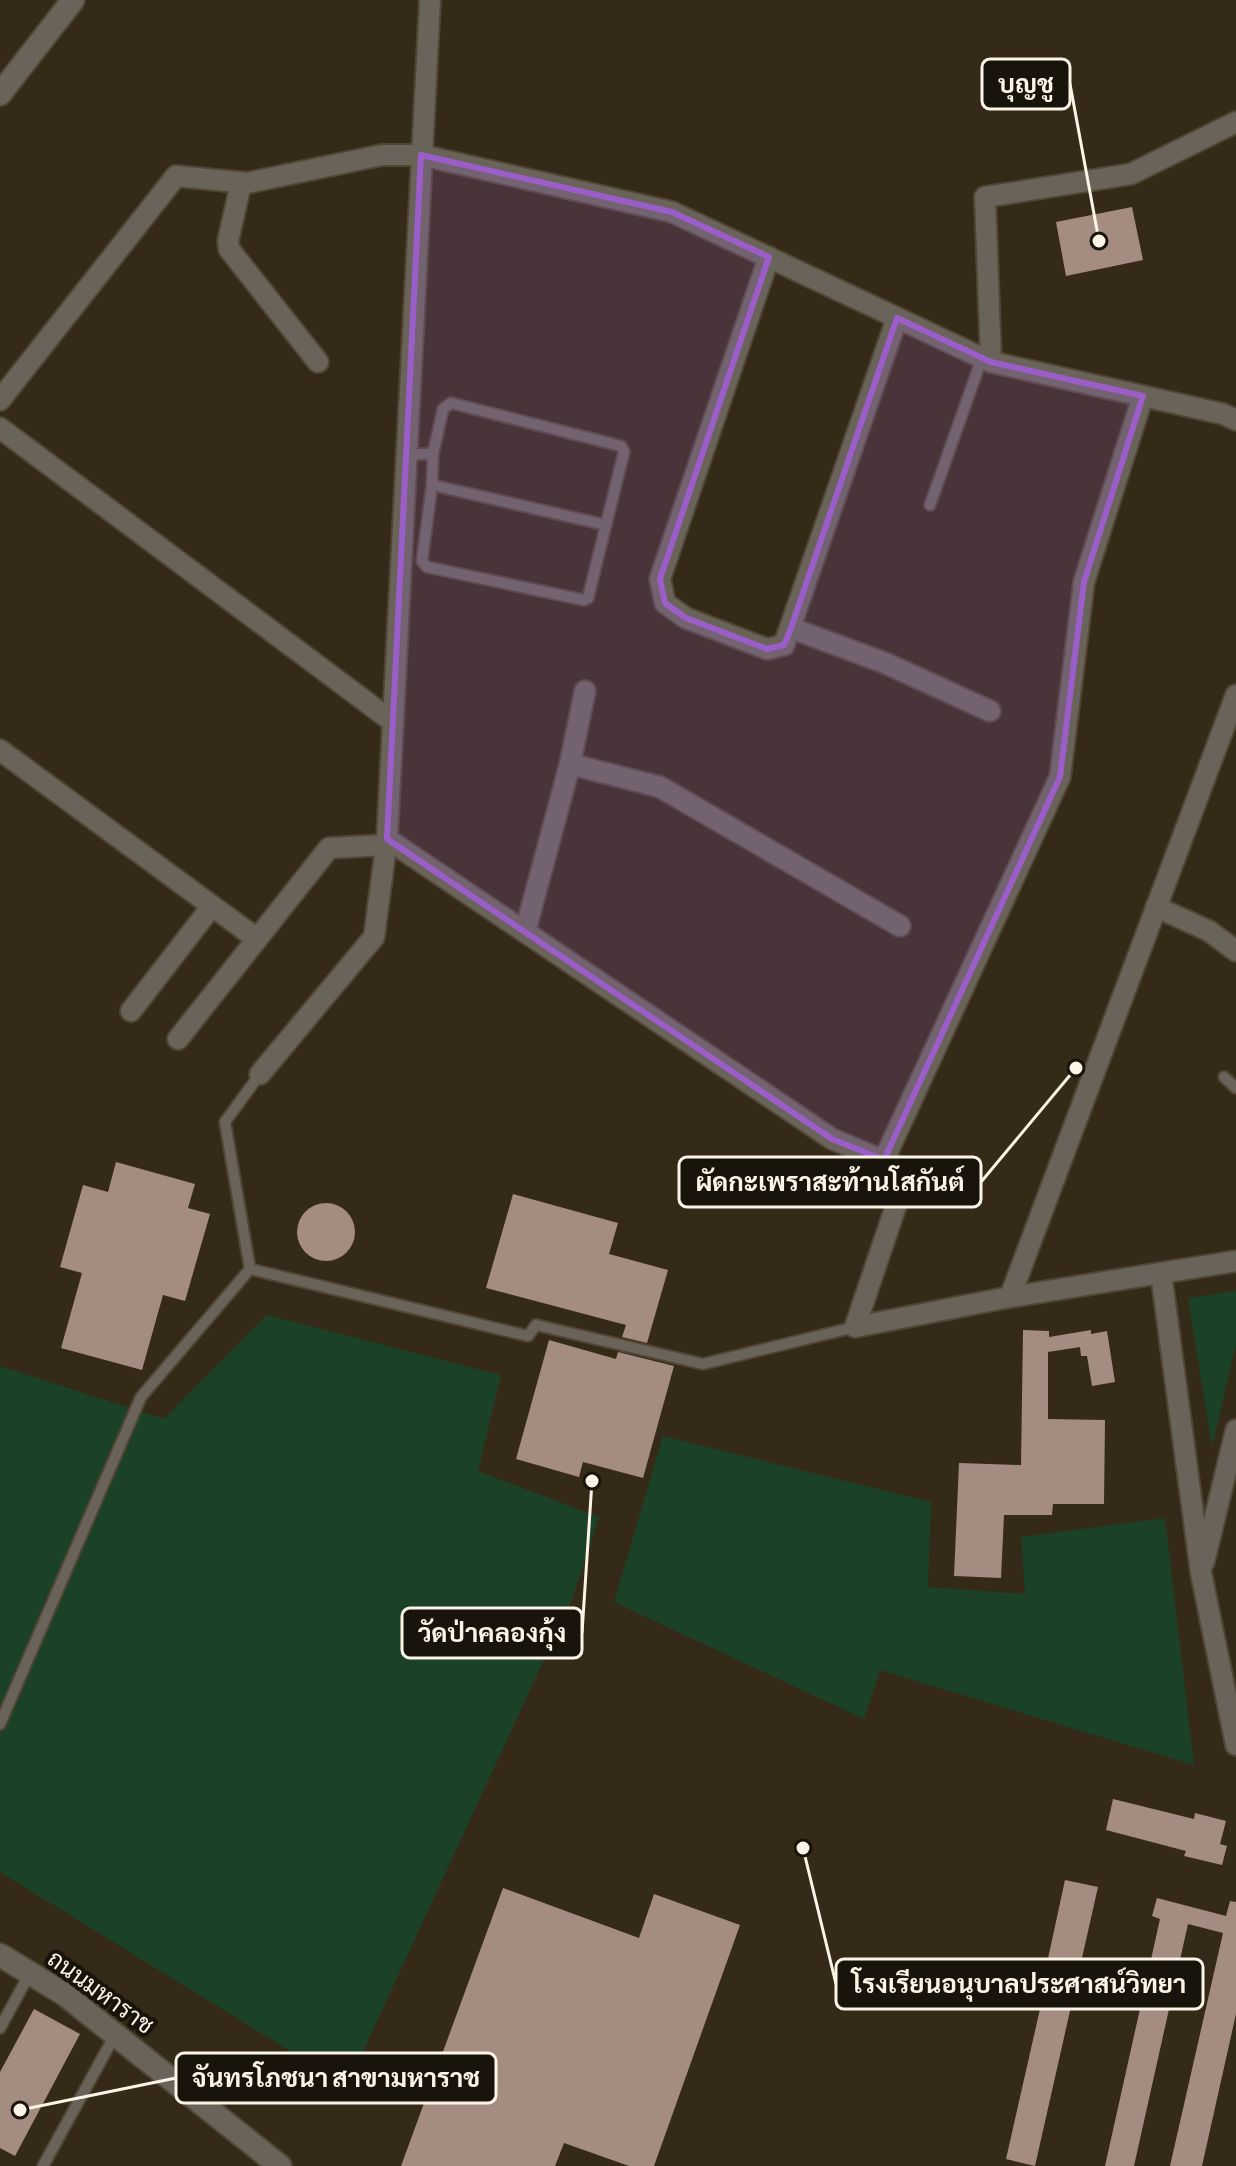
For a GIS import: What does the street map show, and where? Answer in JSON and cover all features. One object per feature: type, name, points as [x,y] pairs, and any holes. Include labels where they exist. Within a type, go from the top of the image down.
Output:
[{"type":"street","points":[[6,81],[73,0]]},
{"type":"street","points":[[260,1074],[374,937],[386,842],[430,0]]},
{"type":"street","points":[[986,360],[985,197],[1131,174],[1236,122]]},
{"type":"street","points":[[0,400],[176,176],[241,183],[382,155],[421,155],[672,212],[986,360],[1223,414],[1236,420]]},
{"type":"street","points":[[241,183],[228,241],[229,249],[318,362]]},
{"type":"street","points":[[769,257],[660,579],[665,603],[686,618],[767,649],[784,645],[897,318]]},
{"type":"street","points":[[884,1160],[1060,777],[1084,582],[1143,396]]},
{"type":"street","points":[[0,428],[393,722]]},
{"type":"street","points":[[791,628],[885,663],[990,711]]},
{"type":"street","points":[[525,932],[570,764],[585,691]]},
{"type":"street","points":[[1010,1297],[1236,695]]},
{"type":"street","points":[[0,750],[257,939]]},
{"type":"street","points":[[570,764],[660,787],[900,926]]},
{"type":"street","points":[[178,1039],[329,848],[386,842],[832,1139],[899,1167],[904,1182],[855,1327],[1010,1297],[1236,1261]]},
{"type":"street","points":[[131,1011],[212,906]]},
{"type":"street","points":[[1156,907],[1209,931],[1236,951]]},
{"type":"street","points":[[1161,1273],[1201,1573],[1236,1745]]},
{"type":"street","points":[[1201,1573],[1232,1465],[1236,1430]]},
{"type":"street","name":"ถนนมหาราช","points":[[0,1955],[64,1994],[280,2166]]},
{"type":"lane","points":[[930,505],[986,360]]},
{"type":"lane","points":[[451,403],[621,446],[624,452],[586,600],[424,565],[433,454],[443,409],[451,403]]},
{"type":"lane","points":[[406,454],[433,454]]},
{"type":"lane","points":[[432,485],[606,525]]},
{"type":"lane","points":[[250,1269],[225,1122],[260,1074]]},
{"type":"lane","points":[[1224,1077],[1236,1088]]},
{"type":"lane","points":[[250,1269],[528,1336],[536,1325],[703,1364],[855,1327]]},
{"type":"lane","points":[[0,1724],[141,1397],[250,1269]]},
{"type":"lane","points":[[0,2028],[30,1973]]},
{"type":"lane","points":[[43,2166],[115,2035]]},
{"type":"highlighted area","points":[[421,155],[672,212],[769,257],[660,579],[665,603],[686,618],[767,649],[784,645],[791,628],[897,318],[991,362],[1143,396],[1084,582],[1060,777],[884,1160],[832,1139],[387,839]]},
{"type":"green space","points":[[1236,1291],[1236,1344],[1212,1448],[1188,1298]]},
{"type":"green space","points":[[267,1315],[501,1375],[478,1471],[599,1517],[573,1597],[347,2086],[0,1872],[0,1366],[164,1419]]},
{"type":"green space","points":[[663,1436],[931,1502],[928,1587],[1025,1594],[1021,1537],[1165,1518],[1194,1765],[880,1670],[864,1719],[614,1602]]},
{"type":"building","points":[[1132,207],[1143,260],[1066,276],[1056,222]]},
{"type":"building","points":[[116,1162],[195,1184],[188,1208],[210,1214],[185,1301],[163,1295],[142,1370],[61,1348],[82,1273],[60,1267],[83,1185],[108,1192]]},
{"type":"building","points":[[513,1194],[618,1223],[609,1254],[668,1270],[647,1343],[622,1337],[626,1325],[486,1288]]},
{"type":"building","points":[[326,1203],[346,1212],[355,1232],[346,1252],[326,1261],[306,1252],[297,1232],[306,1212]]},
{"type":"building","points":[[1023,1330],[1049,1331],[1049,1337],[1091,1330],[1091,1334],[1107,1331],[1115,1382],[1092,1386],[1087,1356],[1081,1356],[1080,1347],[1048,1352],[1048,1419],[1105,1420],[1104,1504],[1053,1504],[1052,1515],[1004,1515],[1001,1578],[954,1576],[959,1463],[1021,1465]]},
{"type":"building","points":[[549,1340],[616,1359],[618,1352],[674,1366],[643,1478],[583,1462],[579,1477],[516,1459]]},
{"type":"building","points":[[1113,1799],[1194,1819],[1195,1813],[1226,1821],[1220,1844],[1227,1846],[1222,1865],[1184,1856],[1186,1851],[1106,1830]]},
{"type":"building","points":[[1065,1880],[1098,1887],[1035,2166],[1006,2159],[1047,1978],[1044,1977]]},
{"type":"building","points":[[503,1888],[639,1938],[654,1894],[740,1925],[654,2166],[629,2166],[564,2143],[555,2166],[401,2166]]},
{"type":"building","points":[[1157,1898],[1226,1916],[1230,1901],[1236,1902],[1236,2014],[1202,2166],[1170,2166],[1223,1933],[1188,1924],[1134,2166],[1105,2166],[1160,1919],[1152,1916]]},
{"type":"building","points":[[34,2009],[80,2034],[15,2156],[0,2148],[0,2072]]},
{"type":"place","name":"บุญชู","points":[[1099,241]]},
{"type":"place","name":"ผัดกะเพราสะท้านโสกันต์","points":[[1076,1068]]},
{"type":"place","name":"วัดป่าคลองกุ้ง","points":[[592,1481]]},
{"type":"place","name":"โรงเรียนอนุบาลประศาสน์วิทยา","points":[[803,1848]]},
{"type":"place","name":"จันทรโภชนา สาขามหาราช","points":[[20,2110]]}]
